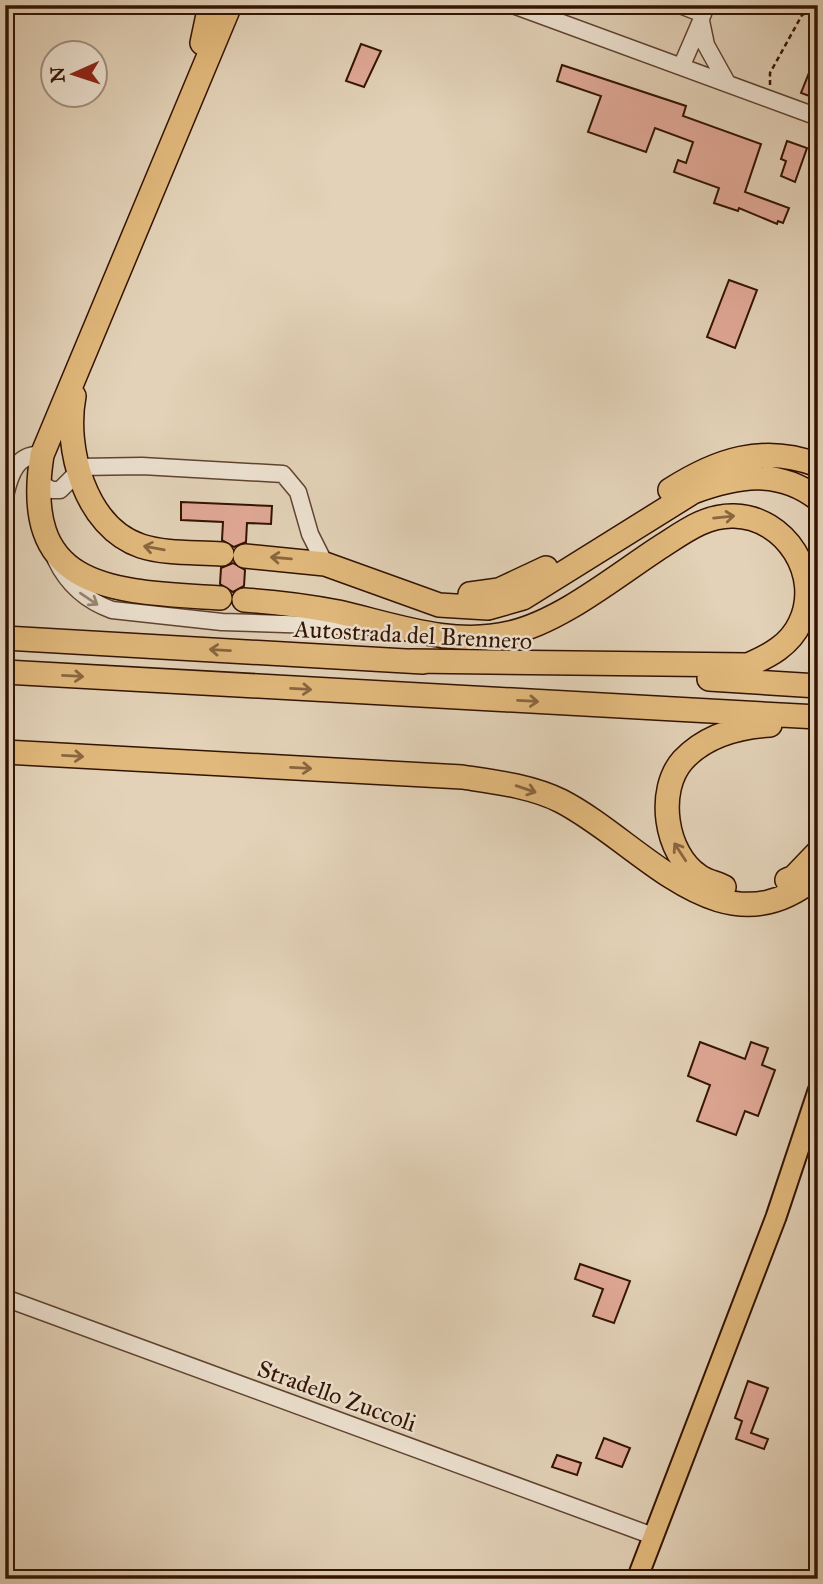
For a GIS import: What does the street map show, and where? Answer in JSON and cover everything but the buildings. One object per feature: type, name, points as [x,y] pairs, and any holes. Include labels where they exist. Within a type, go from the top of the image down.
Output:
[{"type":"highway","points":[[171,145],[210,5]]},
{"type":"highway","points":[[220,598],[153,594],[84,578],[63,565],[42,526],[39,483],[42,455],[78,375],[230,5]]},
{"type":"highway","points":[[78,375],[72,418],[73,449],[101,516],[124,538],[154,550],[222,554]]},
{"type":"highway","points":[[394,587],[435,594],[483,594],[499,590],[565,557],[692,476],[728,460],[763,454],[801,458],[818,465]]},
{"type":"highway","points":[[246,556],[324,564],[439,605],[467,609],[506,605],[523,598],[576,568],[693,492],[723,481],[753,476],[783,480],[818,499]]},
{"type":"highway","points":[[395,626],[488,621],[514,616],[549,601],[683,514],[712,498],[736,490],[761,489],[786,495],[818,516]]},
{"type":"highway","points":[[244,600],[337,612],[462,638],[486,638],[529,628],[697,524],[715,517],[745,516],[772,526],[795,550],[804,571],[806,599],[801,622],[785,644],[769,656],[748,664],[411,661]]},
{"type":"highway","name":"Autostrada del Brennero","points":[[5,638],[818,686]]},
{"type":"highway","points":[[5,672],[818,717]]},
{"type":"highway","points":[[818,724],[752,726],[707,741],[682,761],[667,799],[671,838],[682,856],[698,876],[731,890],[763,890],[794,877],[818,852]]},
{"type":"highway","points":[[5,752],[463,777],[513,785],[560,800],[686,887],[719,901],[762,905],[803,887],[818,875]]},
{"type":"main road","points":[[637,1579],[776,1217],[818,1091]]},
{"type":"street","points":[[513,5],[818,117]]},
{"type":"street","points":[[680,5],[704,11]]},
{"type":"street","points":[[682,65],[704,11]]},
{"type":"street","points":[[704,11],[706,45],[726,81]]},
{"type":"street","points":[[5,496],[9,480],[20,460],[31,454],[42,455]]},
{"type":"street","points":[[39,483],[52,491],[60,490],[79,468],[142,466],[283,474],[298,492],[310,534],[324,564]]},
{"type":"street","points":[[50,545],[62,573],[78,591],[96,604],[112,610],[222,622],[351,628],[395,626]]},
{"type":"street","name":"Stradello Zuccoli","points":[[5,1298],[653,1536]]},
{"type":"path","points":[[770,98],[770,73],[802,15],[818,8]]}]
